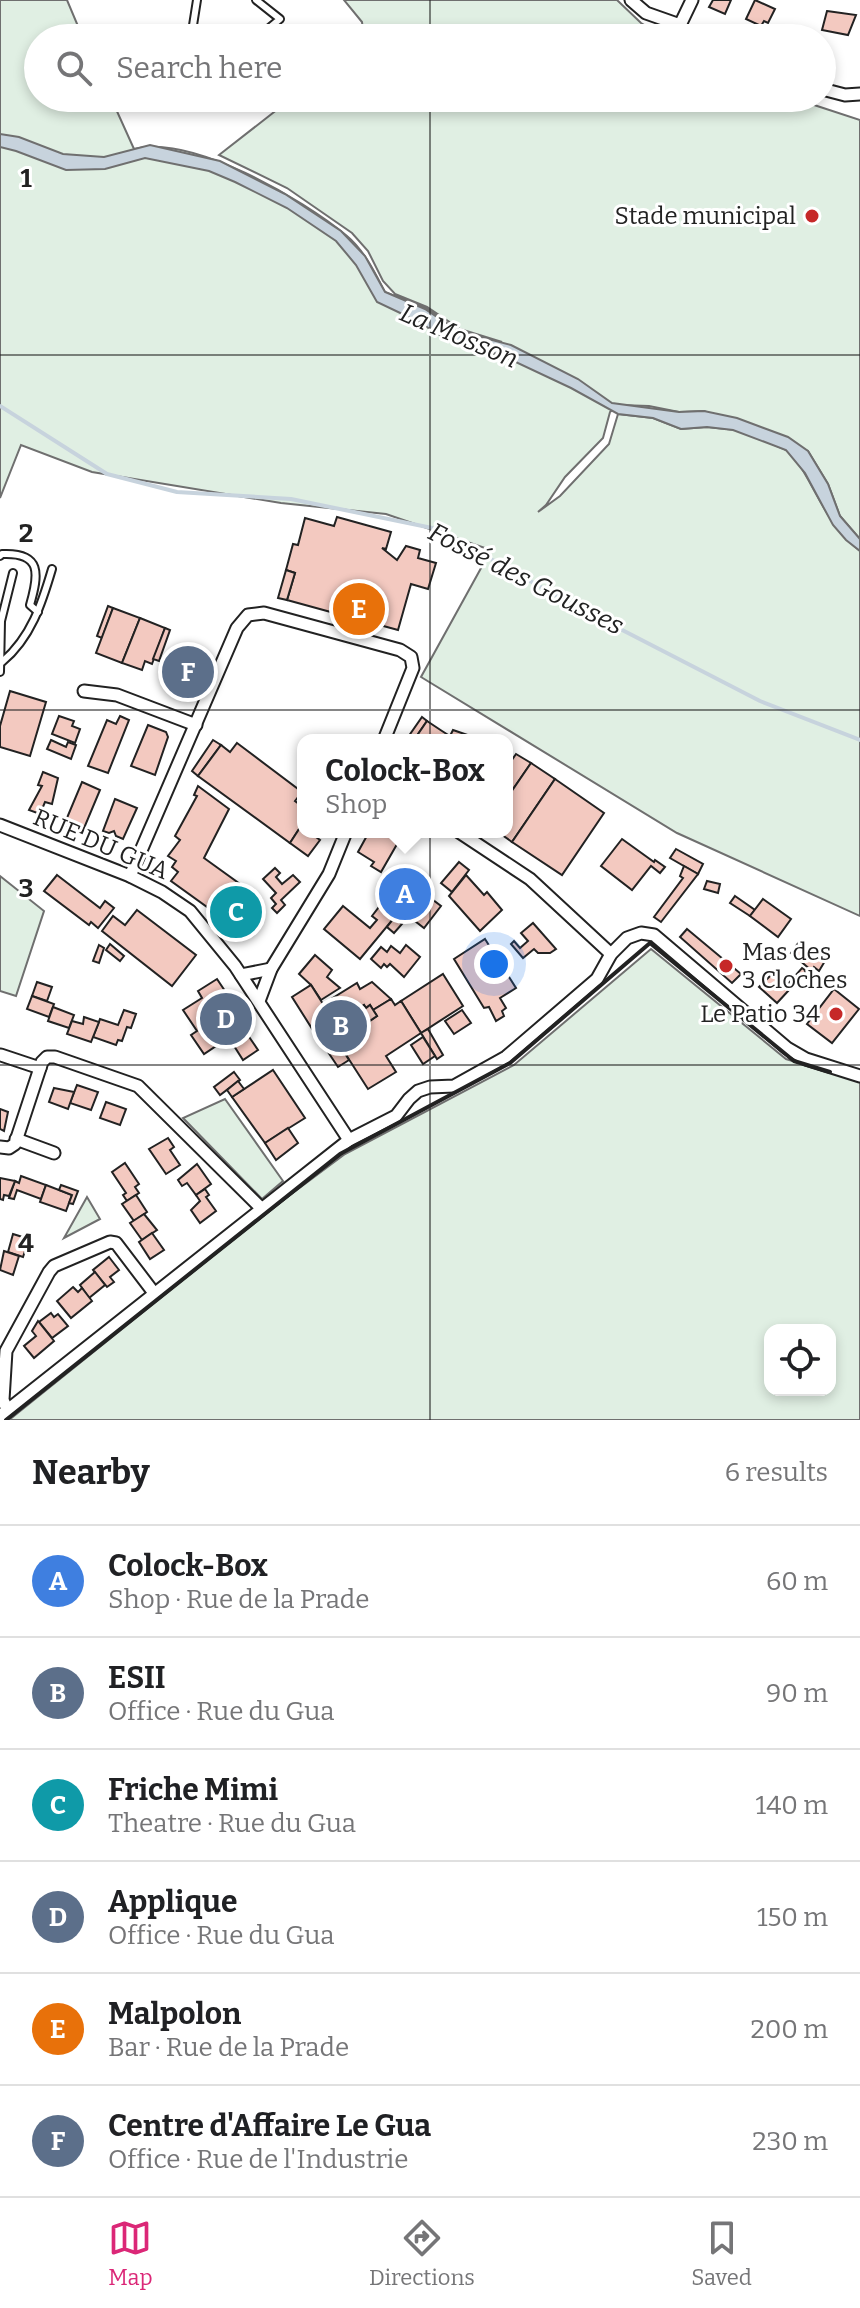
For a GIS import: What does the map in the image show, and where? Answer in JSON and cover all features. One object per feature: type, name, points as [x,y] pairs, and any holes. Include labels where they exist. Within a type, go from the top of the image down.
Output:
[{"type":"street","points":[[631,0],[646,13],[677,24]]},
{"type":"street","points":[[680,24],[692,0]]},
{"type":"street","points":[[836,93],[860,94]]},
{"type":"street","points":[[130,876],[237,628],[248,615],[264,613],[400,650],[411,657],[413,668],[386,734]]},
{"type":"street","points":[[84,691],[117,695],[196,725]]},
{"type":"street","name":"RUE DU GUA","points":[[0,825],[130,876],[190,911],[210,932],[241,975],[349,1140]]},
{"type":"street","points":[[259,1001],[271,969],[329,874],[344,838]]},
{"type":"street","points":[[468,838],[530,879],[611,954]]},
{"type":"street","points":[[4,1412],[349,1140],[396,1116],[418,1091],[454,1086],[506,1057],[597,979],[611,954],[627,938],[641,933],[654,935],[787,1048],[806,1059],[860,1076]]},
{"type":"street","points":[[241,975],[271,969]]},
{"type":"street","points":[[1,1055],[40,1068]]},
{"type":"street","points":[[0,1147],[9,1148],[16,1139],[40,1068],[47,1057],[55,1057],[138,1086],[261,1208]]},
{"type":"street","points":[[16,1139],[54,1153]]},
{"type":"street","points":[[4,1412],[6,1351],[54,1266],[110,1242],[116,1243],[154,1293]]},
{"type":"lane","points":[[193,24],[197,0]]},
{"type":"lane","points":[[256,0],[280,19],[274,24]]},
{"type":"lane","points":[[0,556],[22,555],[34,564],[38,577],[30,605],[38,612]]},
{"type":"lane","points":[[2,662],[22,641],[38,612],[52,569]]},
{"type":"lane","points":[[0,672],[1,621],[13,573]]},
{"type":"green space","points":[[0,0],[67,0],[77,24],[24,24],[24,112],[117,112],[134,149],[158,147],[185,151],[245,173],[303,205],[353,242],[369,262],[385,292],[427,309],[458,331],[502,342],[460,329],[427,307],[395,294],[383,281],[368,251],[352,233],[287,188],[219,155],[274,112],[836,112],[860,120],[860,539],[840,516],[828,484],[808,451],[704,411],[679,412],[649,406],[619,405],[610,412],[603,438],[565,477],[538,512],[560,496],[609,444],[618,414],[653,418],[681,429],[707,427],[736,430],[786,450],[795,458],[831,519],[860,551],[860,916],[677,833],[421,677],[491,550],[386,514],[281,503],[92,472],[21,445],[0,498]]},
{"type":"green space","points":[[344,0],[617,0],[643,24],[362,24]]},
{"type":"green space","points":[[0,876],[44,911],[16,996],[0,991]]},
{"type":"green space","points":[[651,949],[786,1059],[860,1081],[860,1420],[9,1420],[266,1213],[345,1154],[514,1065]]},
{"type":"green space","points":[[225,1099],[283,1181],[262,1199],[183,1118]]},
{"type":"green space","points":[[87,1197],[100,1219],[64,1238]]},
{"type":"water","name":"La Mosson","points":[[0,134],[19,137],[63,154],[104,157],[150,145],[220,161],[285,194],[341,231],[365,256],[385,292],[425,309],[458,331],[511,345],[578,379],[612,403],[679,412],[704,411],[737,418],[788,437],[808,451],[828,484],[840,516],[860,539],[860,551],[833,525],[805,473],[786,450],[733,430],[707,427],[681,429],[653,418],[618,414],[501,355],[451,342],[377,302],[356,265],[336,241],[287,208],[235,182],[209,171],[145,158],[105,169],[66,170],[0,147]]},
{"type":"building","points":[[713,0],[731,0],[725,14],[709,7]]},
{"type":"building","points":[[755,0],[775,9],[768,23],[757,24],[746,19]]},
{"type":"building","points":[[827,11],[856,15],[848,35],[836,33],[836,24],[824,24]]},
{"type":"building","points":[[337,517],[391,532],[386,549],[382,548],[397,560],[406,546],[420,550],[418,558],[436,563],[428,589],[411,584],[398,630],[343,615],[341,620],[337,619],[338,614],[287,600],[295,573],[286,570],[293,544],[298,545],[305,518],[334,526]]},
{"type":"building","points":[[286,570],[295,573],[287,600],[278,598]]},
{"type":"building","points":[[108,606],[113,608],[102,638],[97,636]]},
{"type":"building","points":[[113,608],[140,618],[122,663],[96,653]]},
{"type":"building","points":[[140,618],[165,628],[152,664],[145,661],[142,670],[122,663]]},
{"type":"building","points":[[165,628],[170,630],[159,661],[153,659]]},
{"type":"building","points":[[186,650],[209,659],[203,673],[200,671],[195,694],[172,684]]},
{"type":"building","points":[[10,691],[46,702],[30,756],[0,747],[0,726]]},
{"type":"building","points":[[59,716],[74,721],[72,726],[80,729],[75,743],[52,734]]},
{"type":"building","points":[[120,716],[129,720],[108,773],[88,766],[107,720],[116,724]]},
{"type":"building","points":[[422,717],[427,721],[418,734],[410,734]]},
{"type":"building","points":[[427,721],[447,734],[418,734]]},
{"type":"building","points":[[148,725],[166,732],[168,737],[155,775],[131,766]]},
{"type":"building","points":[[51,740],[66,747],[68,742],[76,745],[71,759],[47,749]]},
{"type":"building","points":[[213,740],[221,745],[198,776],[192,771]]},
{"type":"building","points":[[237,743],[297,788],[297,832],[290,843],[198,776],[221,745],[230,752]]},
{"type":"building","points":[[516,754],[531,763],[513,789],[513,758]]},
{"type":"building","points":[[531,763],[555,779],[512,842],[506,838],[513,838],[513,789]]},
{"type":"building","points":[[43,772],[58,778],[52,804],[45,802],[40,814],[29,810],[42,786],[38,785]]},
{"type":"building","points":[[555,779],[604,813],[562,875],[512,842]]},
{"type":"building","points":[[82,782],[100,790],[82,833],[64,825]]},
{"type":"building","points":[[198,786],[229,809],[204,858],[261,899],[239,930],[171,881],[178,872],[172,867],[176,861],[168,856],[180,840],[175,836],[197,796],[194,795]]},
{"type":"building","points":[[115,799],[137,808],[123,839],[116,836],[114,831],[103,831]]},
{"type":"building","points":[[297,832],[297,838],[320,840],[308,856],[290,843]]},
{"type":"building","points":[[366,838],[401,838],[381,872],[371,866],[374,862],[358,852]]},
{"type":"building","points":[[622,839],[665,867],[660,873],[651,866],[632,890],[601,866]]},
{"type":"building","points":[[676,849],[703,864],[698,874],[670,858]]},
{"type":"building","points":[[459,862],[469,870],[452,892],[441,883]]},
{"type":"building","points":[[684,866],[698,874],[661,922],[654,917],[683,878],[680,876]]},
{"type":"building","points":[[275,868],[280,873],[276,877],[282,884],[293,875],[300,882],[281,900],[285,905],[277,913],[272,908],[276,904],[271,898],[276,893],[263,879]]},
{"type":"building","points":[[396,872],[441,906],[424,928],[380,894]]},
{"type":"building","points":[[57,875],[100,908],[105,901],[114,908],[98,928],[91,922],[89,925],[44,891]]},
{"type":"building","points":[[466,875],[484,895],[487,892],[502,910],[480,931],[449,896]]},
{"type":"building","points":[[707,881],[720,884],[718,893],[704,889]]},
{"type":"building","points":[[735,896],[755,910],[750,916],[730,903]]},
{"type":"building","points":[[763,899],[791,919],[778,937],[750,916]]},
{"type":"building","points":[[343,906],[370,928],[377,920],[372,916],[379,907],[394,918],[360,959],[324,929]]},
{"type":"building","points":[[137,910],[196,955],[172,986],[102,931],[113,916],[125,925]]},
{"type":"building","points":[[394,918],[402,924],[394,933],[387,927]]},
{"type":"building","points":[[533,923],[556,949],[550,953],[538,953],[534,949],[523,958],[511,944],[514,941],[520,948],[528,941],[521,933]]},
{"type":"building","points":[[687,929],[741,974],[732,983],[680,937]]},
{"type":"building","points":[[485,939],[516,988],[500,998],[506,1008],[502,1011],[504,1016],[496,1021],[489,1007],[484,1008],[454,959]]},
{"type":"building","points":[[799,942],[825,961],[819,971],[814,967],[812,971],[791,953]]},
{"type":"building","points":[[110,944],[124,956],[120,961],[106,950]]},
{"type":"building","points":[[99,945],[104,948],[99,963],[93,961]]},
{"type":"building","points":[[406,945],[420,957],[404,977],[390,964],[387,967],[384,964],[381,968],[371,959],[381,947],[387,952],[391,946],[400,953]]},
{"type":"building","points":[[315,955],[332,970],[327,977],[340,988],[321,1000],[299,974]]},
{"type":"building","points":[[802,968],[806,971],[791,988],[787,985]]},
{"type":"building","points":[[443,974],[463,1006],[421,1033],[401,1001]]},
{"type":"building","points":[[772,974],[789,990],[777,1003],[759,987]]},
{"type":"building","points":[[217,979],[231,1000],[225,1004],[243,1028],[204,1054],[191,1035],[197,1031],[183,1010],[202,998],[198,991]]},
{"type":"building","points":[[37,982],[52,987],[47,1001],[32,996]]},
{"type":"building","points":[[372,982],[391,999],[373,1010],[370,1005],[366,1008],[364,1005],[341,1019],[346,1028],[335,1034],[330,1026],[316,1035],[292,997],[311,985],[323,1004],[357,983],[360,989]]},
{"type":"building","points":[[834,989],[859,1009],[832,1043],[807,1024]]},
{"type":"building","points":[[32,996],[54,1004],[49,1017],[27,1009]]},
{"type":"building","points":[[391,999],[395,1005],[401,1001],[421,1033],[386,1056],[396,1072],[368,1089],[341,1047],[333,1051],[330,1047],[339,1041],[335,1034],[346,1028],[350,1034],[377,1016],[373,1010]]},
{"type":"building","points":[[364,1005],[366,1008],[370,1005],[377,1016],[364,1025],[355,1011]]},
{"type":"building","points":[[53,1007],[74,1015],[69,1028],[48,1021]]},
{"type":"building","points":[[124,1010],[136,1014],[122,1041],[118,1040],[116,1045],[93,1037],[100,1019],[118,1025]]},
{"type":"building","points":[[462,1010],[471,1023],[454,1034],[445,1021]]},
{"type":"building","points":[[350,1014],[359,1028],[350,1034],[341,1019]]},
{"type":"building","points":[[84,1017],[99,1022],[91,1042],[67,1034],[72,1021],[83,1024]]},
{"type":"building","points":[[330,1026],[335,1034],[322,1043],[316,1035]]},
{"type":"building","points":[[243,1028],[258,1050],[243,1060],[229,1038]]},
{"type":"building","points":[[428,1029],[443,1055],[437,1059],[421,1033]]},
{"type":"building","points":[[335,1034],[339,1041],[330,1047],[333,1051],[341,1047],[349,1060],[338,1067],[322,1043]]},
{"type":"building","points":[[423,1037],[435,1056],[423,1064],[411,1045]]},
{"type":"building","points":[[273,1070],[305,1118],[265,1143],[232,1097]]},
{"type":"building","points":[[234,1072],[240,1080],[220,1095],[214,1087]]},
{"type":"building","points":[[238,1081],[244,1089],[232,1097],[227,1090]]},
{"type":"building","points":[[77,1085],[98,1092],[91,1110],[70,1103]]},
{"type":"building","points":[[54,1088],[74,1092],[68,1109],[49,1102]]},
{"type":"building","points":[[106,1102],[126,1109],[120,1125],[100,1118]]},
{"type":"building","points":[[0,1109],[8,1112],[4,1131],[0,1129]]},
{"type":"building","points":[[288,1128],[298,1143],[276,1160],[265,1143]]},
{"type":"building","points":[[168,1138],[174,1147],[170,1150],[180,1165],[166,1174],[149,1149]]},
{"type":"building","points":[[125,1163],[139,1184],[135,1187],[139,1193],[127,1201],[123,1195],[126,1193],[112,1172]]},
{"type":"building","points":[[197,1164],[211,1184],[196,1195],[187,1183],[182,1186],[178,1180]]},
{"type":"building","points":[[21,1176],[46,1185],[41,1199],[17,1190],[14,1199],[9,1198],[15,1181],[19,1183]]},
{"type":"building","points":[[0,1178],[15,1181],[9,1196],[4,1195],[3,1200],[0,1199]]},
{"type":"building","points":[[46,1185],[72,1195],[66,1211],[40,1202]]},
{"type":"building","points":[[61,1185],[78,1191],[73,1204],[69,1203],[72,1195],[59,1190]]},
{"type":"building","points":[[205,1189],[209,1195],[206,1197],[216,1211],[200,1223],[191,1210],[200,1201],[196,1195]]},
{"type":"building","points":[[136,1195],[147,1212],[134,1221],[122,1204]]},
{"type":"building","points":[[144,1214],[157,1230],[142,1240],[130,1223]]},
{"type":"building","points":[[152,1233],[164,1250],[150,1259],[139,1242]]},
{"type":"building","points":[[13,1234],[29,1239],[23,1257],[8,1252]]},
{"type":"building","points":[[4,1251],[19,1256],[13,1275],[0,1270]]},
{"type":"building","points":[[109,1257],[119,1270],[110,1277],[114,1282],[107,1287],[93,1270]]},
{"type":"building","points":[[95,1272],[105,1285],[89,1298],[80,1285]]},
{"type":"building","points":[[73,1287],[78,1292],[82,1288],[92,1301],[71,1318],[57,1301]]},
{"type":"building","points":[[51,1313],[54,1317],[58,1314],[68,1326],[52,1338],[39,1322]]},
{"type":"building","points":[[38,1321],[54,1341],[34,1358],[24,1346],[36,1336],[32,1331]]},
{"type":"waterway","name":"Fossé des Gousses","points":[[0,406],[107,474],[177,492],[291,499],[437,529],[564,600],[760,701],[860,740]]},
{"type":"wall","points":[[6,1420],[340,1154],[510,1063],[650,943],[794,1061],[830,1072]]},
{"type":"place","name":"Stade municipal","points":[[812,216]]},
{"type":"place","name":"Malpolon","points":[[359,609]]},
{"type":"place","name":"Centre d'Affaire Le Gua","points":[[188,672]]},
{"type":"place","name":"Colock-Box","points":[[405,894]]},
{"type":"place","name":"Friche Mimi","points":[[236,912]]},
{"type":"place","name":"Mas des 3 Cloches","points":[[726,966]]},
{"type":"place","name":"Le Patio 34","points":[[836,1014]]},
{"type":"place","name":"Applique","points":[[226,1019]]},
{"type":"place","name":"ESII","points":[[341,1026]]}]
